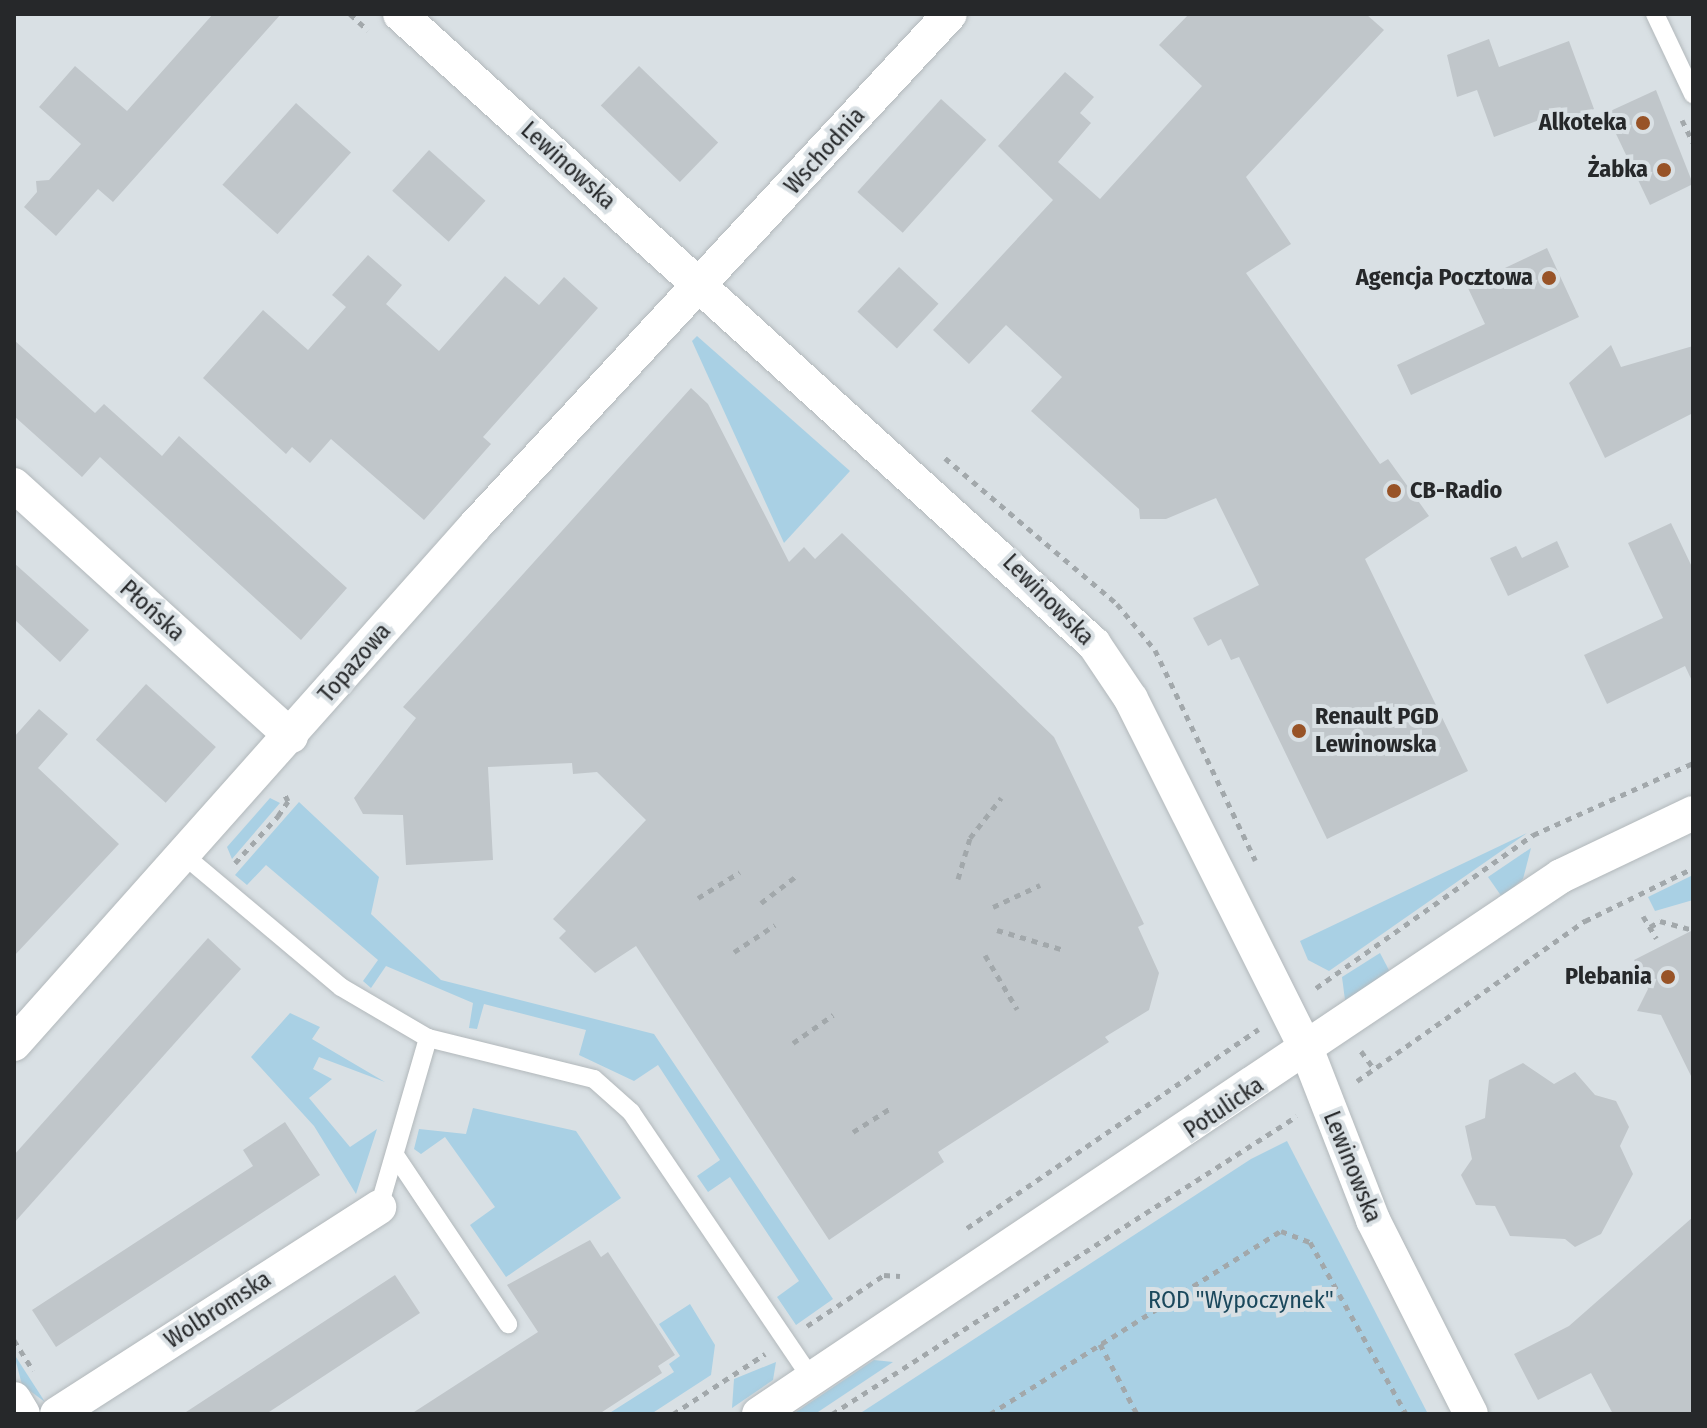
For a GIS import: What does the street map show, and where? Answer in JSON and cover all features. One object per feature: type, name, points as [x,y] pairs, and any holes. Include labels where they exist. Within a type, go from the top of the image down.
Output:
[{"type":"street","name":"Lewinowska","points":[[400,14],[1094,644],[1131,699],[1308,1053],[1373,1220],[1471,1414]]},
{"type":"street","name":"Wschodnia","points":[[699,285],[950,14]]},
{"type":"street","name":"Topazowa","points":[[14,1044],[699,285]]},
{"type":"street","name":"Płońska","points":[[14,485],[291,736]]},
{"type":"street","name":"Potulicka","points":[[759,1414],[1308,1053],[1561,876],[1693,813]]},
{"type":"street","name":"Wolbromska","points":[[57,1414],[379,1207]]},
{"type":"street","points":[[14,1399],[23,1414]]},
{"type":"lane","points":[[1655,14],[1693,94]]},
{"type":"lane","points":[[186,857],[341,987],[428,1038],[594,1079],[631,1112],[812,1379]]},
{"type":"lane","points":[[379,1207],[397,1158],[428,1038]]},
{"type":"lane","points":[[397,1158],[508,1324]]},
{"type":"path","points":[[937,452],[976,477],[1117,604],[1155,650],[1262,876]]},
{"type":"path","points":[[1310,975],[1316,989],[1533,835],[1693,763]]},
{"type":"path","points":[[224,859],[232,865],[278,816],[288,801],[272,790]]},
{"type":"path","points":[[958,879],[970,838],[1001,798]]},
{"type":"path","points":[[1345,1092],[1372,1066],[1585,921],[1693,868]]},
{"type":"path","points":[[698,898],[740,872]]},
{"type":"path","points":[[761,903],[795,877]]},
{"type":"path","points":[[993,907],[1040,885]]},
{"type":"path","points":[[1643,916],[1656,938]]},
{"type":"path","points":[[1650,927],[1660,921],[1693,930]]},
{"type":"path","points":[[734,952],[775,925]]},
{"type":"path","points":[[997,930],[1061,949]]},
{"type":"path","points":[[985,955],[1017,1009]]},
{"type":"path","points":[[793,1043],[833,1015]]},
{"type":"path","points":[[1249,1018],[1256,1032]]},
{"type":"path","points":[[965,1230],[1266,1024]]},
{"type":"path","points":[[1357,1044],[1372,1066]]},
{"type":"path","points":[[853,1132],[891,1108]]},
{"type":"path","points":[[1278,1108],[1285,1118]]},
{"type":"path","points":[[832,1414],[1285,1118],[1306,1114]]},
{"type":"path","points":[[990,1414],[1281,1231],[1310,1242],[1406,1414]]},
{"type":"path","points":[[1100,1344],[1137,1414]]},
{"type":"green space","points":[[697,336],[850,471],[784,543],[692,341]]},
{"type":"green space","points":[[270,798],[280,803],[232,859],[227,847]]},
{"type":"green space","points":[[299,802],[379,877],[371,914],[441,980],[654,1034],[833,1299],[796,1325],[777,1297],[799,1281],[730,1177],[708,1192],[697,1176],[720,1160],[658,1065],[634,1081],[579,1055],[586,1030],[484,1004],[477,1029],[469,1028],[473,1003],[386,966],[371,988],[363,981],[378,960],[266,865],[247,885],[235,875]]},
{"type":"green space","points":[[1527,833],[1329,971],[1308,960],[1300,941]]},
{"type":"green space","points":[[1531,848],[1523,879],[1502,897],[1488,877]]},
{"type":"green space","points":[[1693,875],[1693,900],[1655,911],[1648,897]]},
{"type":"green space","points":[[1380,953],[1391,974],[1345,1000],[1342,977]]},
{"type":"green space","points":[[290,1013],[320,1027],[312,1039],[385,1082],[319,1057],[313,1069],[332,1079],[309,1098],[350,1147],[377,1129],[356,1194],[314,1126],[251,1057]]},
{"type":"green space","points":[[473,1108],[576,1131],[621,1198],[506,1277],[470,1225],[495,1207],[445,1137],[421,1154],[414,1149],[419,1129],[466,1134]]},
{"type":"green space","name":"ROD \"Wypoczynek\"","points":[[1287,1141],[1428,1414],[859,1414],[1251,1159]]},
{"type":"green space","points":[[690,1304],[715,1345],[711,1375],[651,1414],[608,1414],[674,1372],[669,1364],[680,1356],[659,1324]]},
{"type":"green space","points":[[14,1354],[45,1402],[22,1385]]},
{"type":"green space","points":[[874,1360],[893,1362],[815,1414],[793,1414]]},
{"type":"green space","points":[[776,1362],[773,1380],[732,1408],[734,1379]]},
{"type":"building","points":[[213,14],[281,14],[113,202],[98,189],[56,236],[24,207],[37,192],[36,181],[49,180],[81,144],[39,107],[75,66],[127,111]]},
{"type":"building","points":[[1189,14],[1366,14],[1384,30],[1246,177],[1291,244],[1246,273],[1380,464],[1388,459],[1429,516],[1365,559],[1468,771],[1327,839],[1239,657],[1231,660],[1221,639],[1208,646],[1193,618],[1259,585],[1216,498],[1166,519],[1140,519],[1139,509],[1031,411],[1062,377],[1006,325],[969,364],[933,330],[1053,200],[998,146],[1065,72],[1094,97],[1080,113],[1091,123],[1058,162],[1100,199],[1202,86],[1159,45]]},
{"type":"building","points":[[1489,39],[1499,67],[1569,41],[1594,109],[1561,121],[1558,113],[1494,137],[1477,90],[1457,97],[1447,55]]},
{"type":"building","points":[[639,66],[718,142],[680,182],[601,106]]},
{"type":"building","points":[[1656,90],[1693,184],[1650,205],[1606,113]]},
{"type":"building","points":[[941,99],[986,140],[903,233],[857,192]]},
{"type":"building","points":[[296,103],[351,153],[277,234],[222,185]]},
{"type":"building","points":[[429,150],[485,201],[449,242],[392,191]]},
{"type":"building","points":[[1547,248],[1579,317],[1411,395],[1397,365],[1485,324],[1467,286]]},
{"type":"building","points":[[368,255],[402,285],[386,304],[439,351],[505,276],[539,305],[564,277],[598,308],[483,437],[491,444],[424,520],[331,439],[310,463],[292,447],[286,454],[203,378],[263,310],[308,350],[346,307],[332,295]]},
{"type":"building","points":[[899,267],[938,304],[897,348],[857,312]]},
{"type":"building","points":[[14,340],[95,413],[104,404],[162,456],[179,436],[347,588],[301,640],[100,457],[82,477],[14,416]]},
{"type":"building","points":[[1611,345],[1621,367],[1693,346],[1693,413],[1605,458],[1569,383]]},
{"type":"building","points":[[691,388],[708,404],[789,562],[804,547],[815,559],[842,533],[1054,737],[1144,924],[1138,927],[1159,973],[1149,1010],[1105,1037],[1109,1042],[938,1152],[944,1162],[829,1240],[636,946],[595,973],[559,938],[566,931],[553,919],[646,820],[597,772],[573,774],[572,763],[488,767],[493,860],[406,865],[403,815],[363,814],[354,798],[416,718],[403,707]]},
{"type":"building","points":[[1671,523],[1693,569],[1693,683],[1685,666],[1607,704],[1584,655],[1663,618],[1628,543]]},
{"type":"building","points":[[1557,541],[1569,567],[1508,596],[1490,558],[1516,546],[1522,558]]},
{"type":"building","points":[[14,563],[89,630],[60,662],[14,619]]},
{"type":"building","points":[[146,684],[216,747],[166,803],[96,740]]},
{"type":"building","points":[[39,709],[68,734],[38,768],[119,844],[14,956],[14,737]]},
{"type":"building","name":"Plebania","points":[[1693,930],[1693,1080],[1661,1015],[1637,1011],[1648,989],[1634,960]]},
{"type":"building","points":[[208,938],[241,969],[14,1223],[14,1155]]},
{"type":"building","points":[[1523,1063],[1554,1084],[1575,1072],[1595,1095],[1616,1101],[1629,1127],[1620,1146],[1633,1174],[1601,1234],[1575,1247],[1565,1239],[1510,1236],[1495,1206],[1476,1205],[1461,1175],[1472,1159],[1465,1126],[1485,1118],[1489,1080]]},
{"type":"building","points":[[285,1122],[320,1175],[56,1347],[32,1310],[253,1166],[243,1150]]},
{"type":"building","points":[[1693,1217],[1693,1414],[1613,1414],[1591,1373],[1538,1400],[1514,1354],[1569,1326]]},
{"type":"building","points":[[590,1240],[601,1257],[608,1252],[675,1355],[658,1366],[662,1373],[599,1414],[411,1414],[538,1332],[507,1285]]},
{"type":"building","points":[[395,1275],[420,1313],[266,1414],[183,1414]]},
{"type":"place","name":"Alkoteka","points":[[1643,123]]},
{"type":"place","name":"Żabka","points":[[1664,170]]},
{"type":"place","name":"Agencja Pocztowa","points":[[1549,278]]},
{"type":"place","name":"CB-Radio","points":[[1394,491]]},
{"type":"place","name":"Renault PGD Lewinowska","points":[[1299,731]]},
{"type":"place","name":"Plebania","points":[[1668,977]]}]
